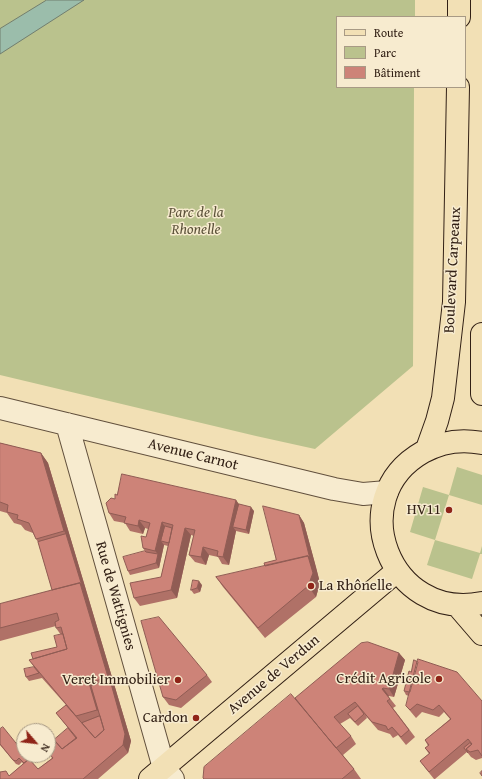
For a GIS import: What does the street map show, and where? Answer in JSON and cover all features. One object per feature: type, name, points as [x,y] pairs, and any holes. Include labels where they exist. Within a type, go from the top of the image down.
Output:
[{"type":"main road","points":[[459,0],[459,16]]},
{"type":"main road","name":"Boulevard Carpeaux","points":[[427,449],[438,421],[443,398],[454,302],[458,88]]},
{"type":"main road","points":[[482,334],[482,394]]},
{"type":"main road","points":[[482,443],[469,441],[440,444],[427,449],[415,457],[394,478],[387,492],[382,512],[382,532],[387,553],[397,571],[406,582],[423,595],[443,602],[457,605],[482,603]]},
{"type":"main road","name":"Avenue de Verdun","points":[[162,775],[397,571]]},
{"type":"main road","points":[[457,605],[482,634]]},
{"type":"street","name":"Avenue Carnot","points":[[0,408],[334,489],[362,494],[387,492]]},
{"type":"street","name":"Rue de Wattignies","points":[[67,424],[162,775]]},
{"type":"green space","name":"Parc de la Rhonelle","points":[[0,0],[415,0],[415,16],[336,16],[336,88],[414,88],[413,366],[315,449],[0,375]]},
{"type":"green space","points":[[457,467],[482,475],[482,505],[449,495]]},
{"type":"green space","points":[[423,487],[449,495],[435,540],[410,532]]},
{"type":"green space","points":[[435,540],[480,553],[482,546],[482,554],[480,554],[472,579],[427,565]]},
{"type":"shaded area","points":[[47,0],[84,0],[0,54],[0,29]]},
{"type":"building","points":[[0,443],[41,453],[64,531],[36,539],[29,523],[17,519],[18,515],[7,512],[8,505],[0,502]]},
{"type":"building","points":[[122,474],[236,500],[223,557],[217,556],[218,551],[203,547],[201,557],[189,555],[195,530],[185,528],[171,590],[134,598],[130,583],[161,577],[173,525],[162,522],[155,551],[143,548],[141,536],[146,537],[150,523],[139,520],[138,526],[124,523],[126,517],[109,513],[106,503],[111,498],[115,499],[115,494],[117,495]]},
{"type":"building","points":[[239,504],[251,507],[246,530],[233,527]]},
{"type":"building","points":[[263,506],[299,515],[310,559],[308,556],[265,566],[264,563],[276,560]]},
{"type":"building","points":[[165,526],[172,528],[169,543],[161,541]]},
{"type":"building","points":[[66,534],[82,586],[80,583],[52,590],[38,542]]},
{"type":"building","points":[[145,551],[158,554],[156,563],[128,571],[123,557]]},
{"type":"building","points":[[308,556],[313,573],[308,586],[258,628],[216,577]]},
{"type":"building","points":[[193,580],[199,581],[197,588],[191,590]]},
{"type":"building","points":[[80,583],[108,677],[89,683],[97,710],[76,716],[29,660],[67,649],[61,627],[56,628],[55,622],[59,620],[57,613],[0,628],[0,604]]},
{"type":"building","points":[[159,617],[207,675],[176,700],[163,697],[141,621]]},
{"type":"building","points":[[63,634],[67,649],[33,659],[31,653],[57,647],[54,636]]},
{"type":"building","points":[[368,642],[399,653],[389,689],[382,689],[390,699],[387,701],[409,730],[401,737],[392,727],[388,730],[386,726],[372,722],[355,702],[334,717],[351,736],[336,748],[295,698],[361,643]]},
{"type":"building","points":[[418,659],[457,672],[482,701],[482,756],[478,750],[470,752],[466,749],[472,744],[468,739],[429,772],[420,761],[430,753],[425,748],[429,745],[425,740],[451,719],[439,705],[433,710],[417,704],[410,710],[406,706]]},
{"type":"building","points":[[414,660],[418,662],[410,692],[404,691],[409,671],[411,672]]},
{"type":"building","points":[[34,667],[39,673],[26,677],[24,669]]},
{"type":"building","points":[[110,680],[125,734],[123,745],[83,779],[0,779],[0,772],[6,771],[9,776],[24,763],[33,763],[38,769],[46,763],[56,763],[56,742],[62,749],[77,738],[56,713],[66,705],[95,738],[104,730],[91,686]]},
{"type":"building","points":[[291,694],[354,769],[342,779],[203,778],[204,767]]},
{"type":"building","points":[[358,706],[364,714],[355,722],[348,714]]},
{"type":"building","points":[[100,716],[104,730],[95,738],[82,723]]},
{"type":"building","points":[[3,727],[16,743],[16,761],[13,760],[0,744],[0,729]]},
{"type":"building","points":[[68,728],[76,738],[62,749],[56,742],[56,738]]},
{"type":"building","points":[[470,743],[472,744],[466,749],[468,753],[464,748]]},
{"type":"place","name":"HV11","points":[[449,510]]},
{"type":"place","name":"La Rhônelle","points":[[311,586]]},
{"type":"place","name":"Crédit Agricole","points":[[439,679]]},
{"type":"place","name":"Veret Immobilier","points":[[178,680]]},
{"type":"place","name":"Cardon","points":[[196,718]]}]
